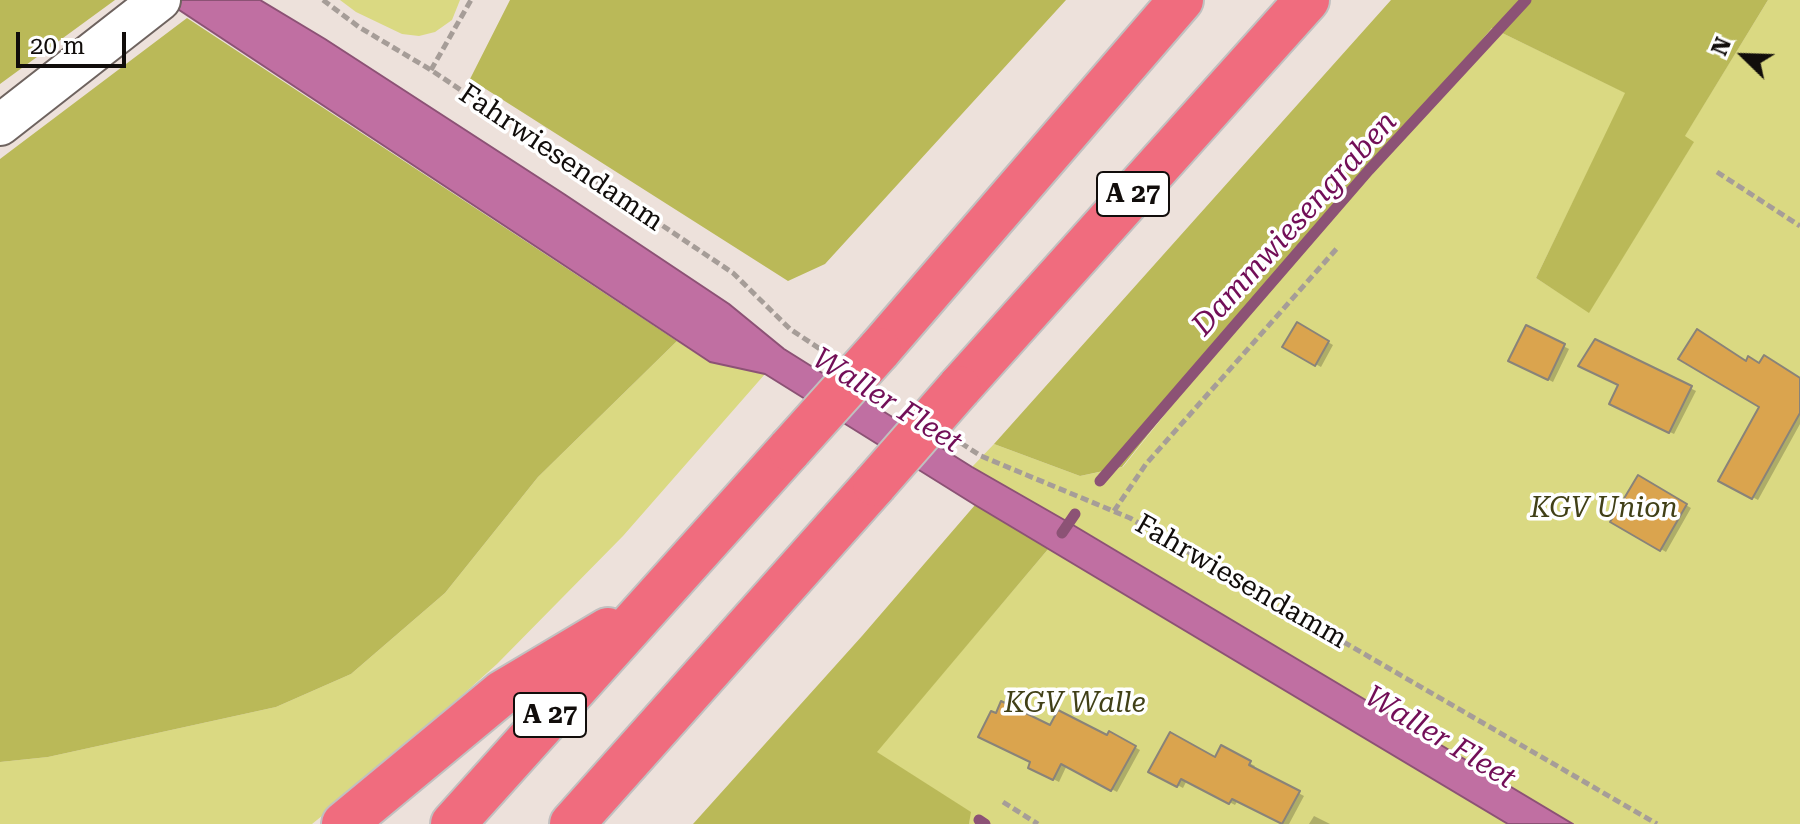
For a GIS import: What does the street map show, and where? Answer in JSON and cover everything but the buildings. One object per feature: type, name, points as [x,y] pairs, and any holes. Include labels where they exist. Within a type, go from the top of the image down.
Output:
[{"type":"highway","name":"A 27","points":[[453,824],[879,350],[1181,0]]},
{"type":"highway","name":"A 27","points":[[572,824],[1307,0]]},
{"type":"highway","points":[[344,824],[502,693],[647,606]]},
{"type":"street","points":[[0,125],[159,1]]},
{"type":"path","name":"Fahrwiesendamm","points":[[323,0],[359,27],[431,70],[733,273],[790,329]]},
{"type":"path","points":[[431,70],[471,0]]},
{"type":"path","points":[[1717,172],[1800,226]]},
{"type":"path","name":"Fahrwiesendamm","points":[[1114,511],[1146,464],[1339,246]]},
{"type":"path","name":"Fahrwiesendamm","points":[[981,456],[1114,511],[1171,541],[1657,824]]},
{"type":"path","points":[[1003,802],[1038,824]]},
{"type":"green space","points":[[340,0],[460,0],[452,20],[435,32],[419,36],[402,34],[356,12]]},
{"type":"green space","name":"KGV Union","points":[[1768,0],[1800,0],[1800,824],[1573,824],[972,467],[994,444],[1080,476],[1123,467],[1208,360],[1492,28],[1626,93],[1536,278],[1589,312],[1693,143],[1684,137]]},
{"type":"green space","points":[[677,341],[710,362],[765,374],[623,536],[497,664],[379,770],[312,824],[0,824],[0,762],[48,757],[276,707],[351,674],[445,593],[538,477]]},
{"type":"green space","name":"KGV Walle","points":[[1049,548],[1508,824],[969,824],[970,812],[876,752]]},
{"type":"shaded area","points":[[0,0],[115,0],[0,84]]},
{"type":"shaded area","points":[[164,0],[260,0],[564,194],[729,304],[784,349],[972,467],[1573,824],[1508,824],[975,505],[765,374],[710,362]]},
{"type":"shaded area","points":[[510,0],[1066,0],[825,264],[788,281],[470,79]]},
{"type":"shaded area","points":[[1391,0],[1768,0],[1685,136],[1694,142],[1589,313],[1536,278],[1625,93],[1492,28],[1208,360],[1122,467],[1080,476],[994,444]]},
{"type":"shaded area","points":[[187,18],[677,341],[538,477],[445,593],[351,674],[276,707],[48,757],[0,762],[0,159]]},
{"type":"shaded area","points":[[975,505],[1049,548],[877,752],[971,812],[969,824],[693,824],[862,636]]},
{"type":"waterway","name":"Dammwiesengraben","points":[[1100,481],[1369,170],[1526,0]]},
{"type":"waterway","name":"Dammwiesengraben","points":[[1062,533],[1075,514]]},
{"type":"waterway","points":[[979,820],[985,824]]},
{"type":"water label","name":"Waller Fleet","points":[[887,401]]},
{"type":"water label","name":"Waller Fleet","points":[[1440,738]]}]
